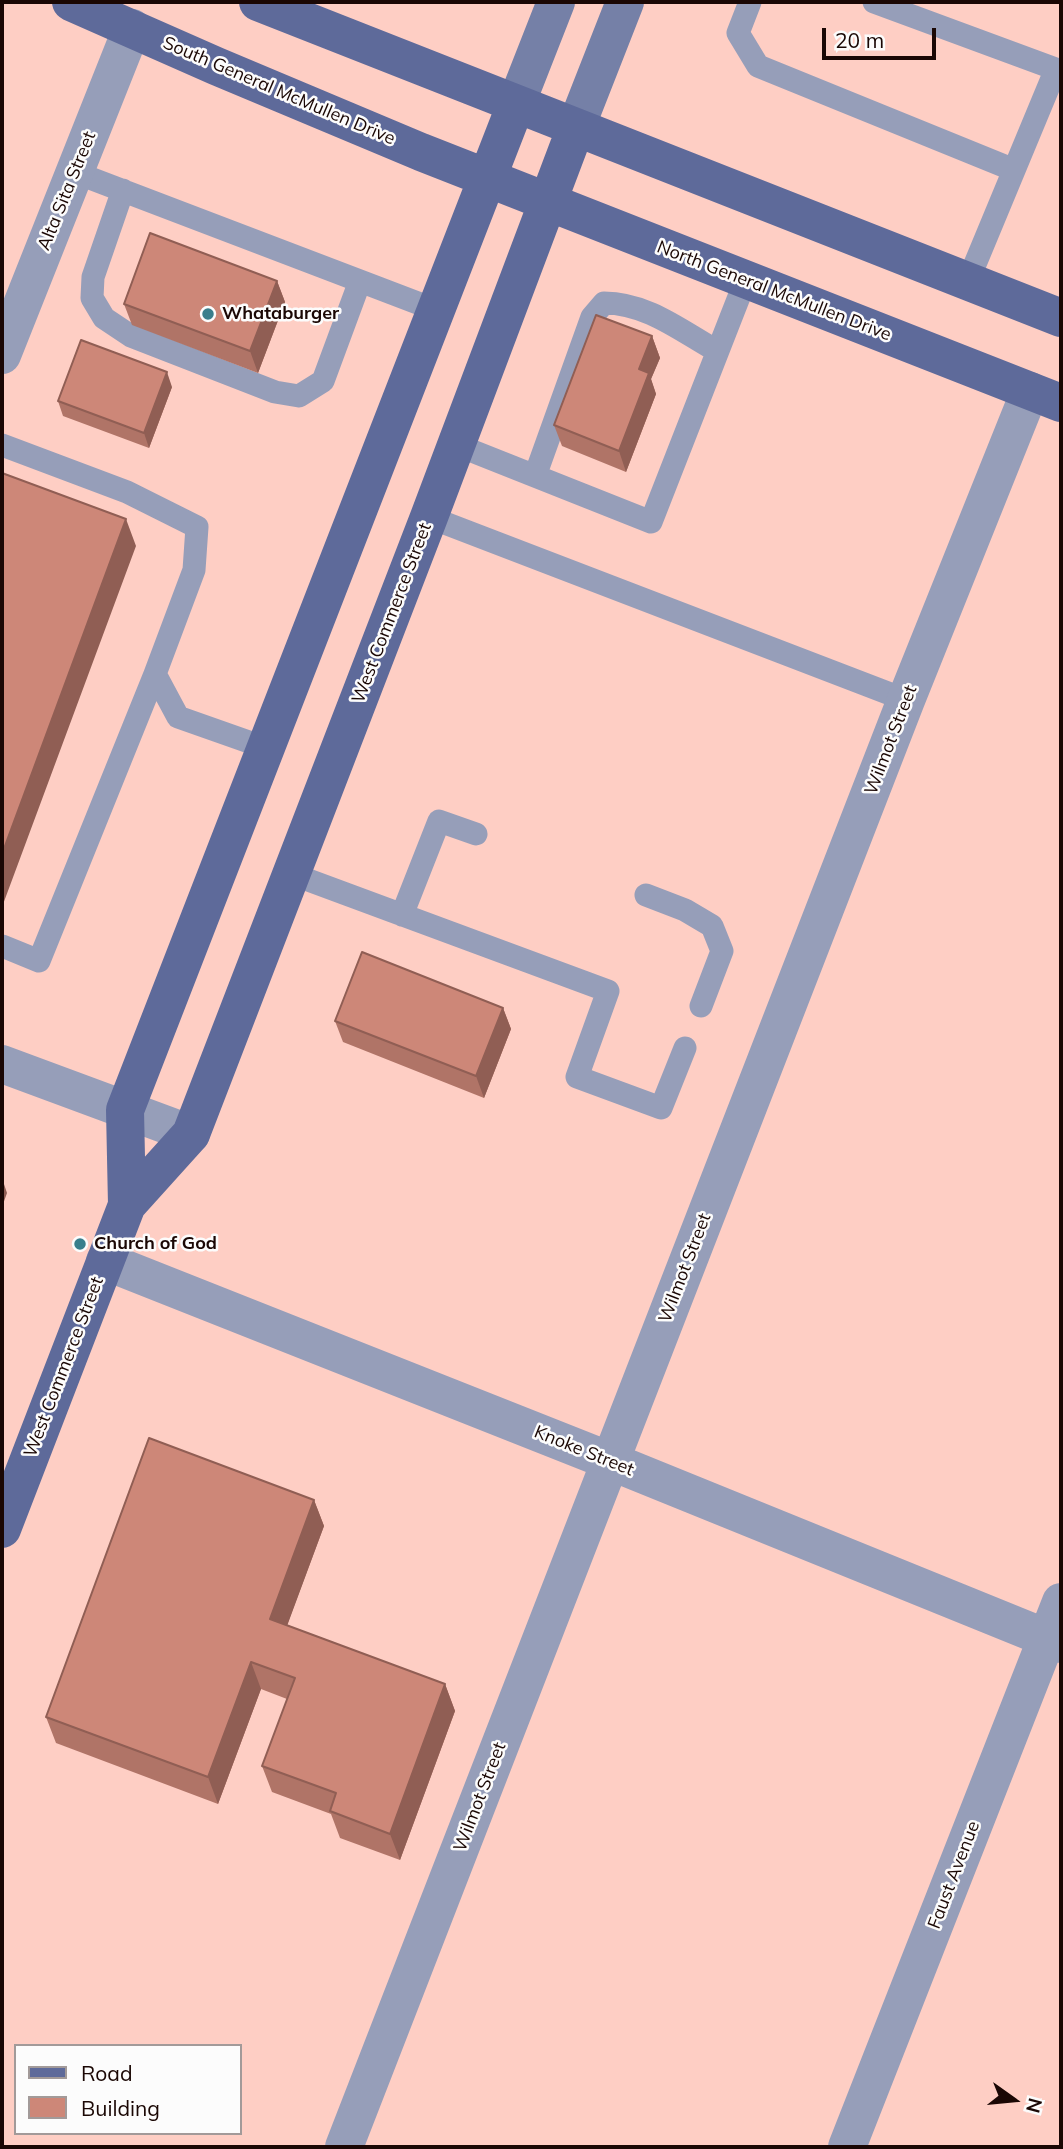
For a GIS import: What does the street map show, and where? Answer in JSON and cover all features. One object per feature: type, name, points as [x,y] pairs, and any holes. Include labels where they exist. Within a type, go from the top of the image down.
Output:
[{"type":"main road","name":"South General McMullen Drive","points":[[71,2],[216,66],[488,179]]},
{"type":"main road","points":[[258,2],[968,281],[1060,312]]},
{"type":"main road","name":"West Commerce Street","points":[[127,1205],[125,1110],[556,2]]},
{"type":"main road","name":"West Commerce Street","points":[[2,1529],[127,1205],[191,1134],[625,2]]},
{"type":"main road","name":"North General McMullen Drive","points":[[488,179],[1046,397]]},
{"type":"street","name":"Alta Sita Street","points":[[2,355],[132,28]]},
{"type":"street","name":"Wilmot Street","points":[[344,2147],[906,700],[1046,397]]},
{"type":"street","points":[[2,1063],[191,1134]]},
{"type":"street","name":"Knoke Street","points":[[105,1262],[610,1461],[1054,1641]]},
{"type":"street","name":"Faust Avenue","points":[[848,2147],[1054,1641],[1061,1602]]},
{"type":"lane","points":[[750,2],[738,33],[758,66],[1014,170]]},
{"type":"lane","points":[[874,2],[1058,70],[968,281]]},
{"type":"lane","points":[[74,172],[436,310]]},
{"type":"lane","points":[[123,190],[93,276],[92,298],[104,317],[131,336],[263,388],[299,396],[323,381],[360,281]]},
{"type":"lane","points":[[457,445],[651,522],[746,279]]},
{"type":"lane","points":[[536,476],[592,317],[604,303],[623,303],[640,308],[717,351]]},
{"type":"lane","points":[[2,445],[127,492],[197,527],[194,570],[155,674],[38,961],[2,946]]},
{"type":"lane","points":[[429,517],[906,700]]},
{"type":"lane","points":[[155,674],[178,717],[266,748]]},
{"type":"lane","points":[[402,915],[439,821],[476,834]]},
{"type":"lane","points":[[292,874],[608,991],[577,1077],[661,1108],[685,1048]]},
{"type":"lane","points":[[646,895],[685,910],[712,926],[722,951],[701,1006]]},
{"type":"building","name":"Whataburger","points":[[150,233],[277,281],[250,351],[124,304]]},
{"type":"building","points":[[596,315],[652,336],[639,369],[649,373],[619,451],[554,425]]},
{"type":"building","points":[[81,340],[167,372],[144,433],[58,401]]},
{"type":"building","points":[[2,473],[126,519],[2,854]]},
{"type":"building","points":[[362,952],[503,1008],[476,1076],[335,1021]]},
{"type":"building","points":[[149,1438],[314,1500],[270,1619],[445,1684],[390,1834],[330,1811],[336,1793],[262,1766],[295,1678],[251,1662],[208,1777],[46,1717]]},
{"type":"place","name":"Whataburger","points":[[208,314]]},
{"type":"place","name":"Church of God","points":[[80,1244]]}]
